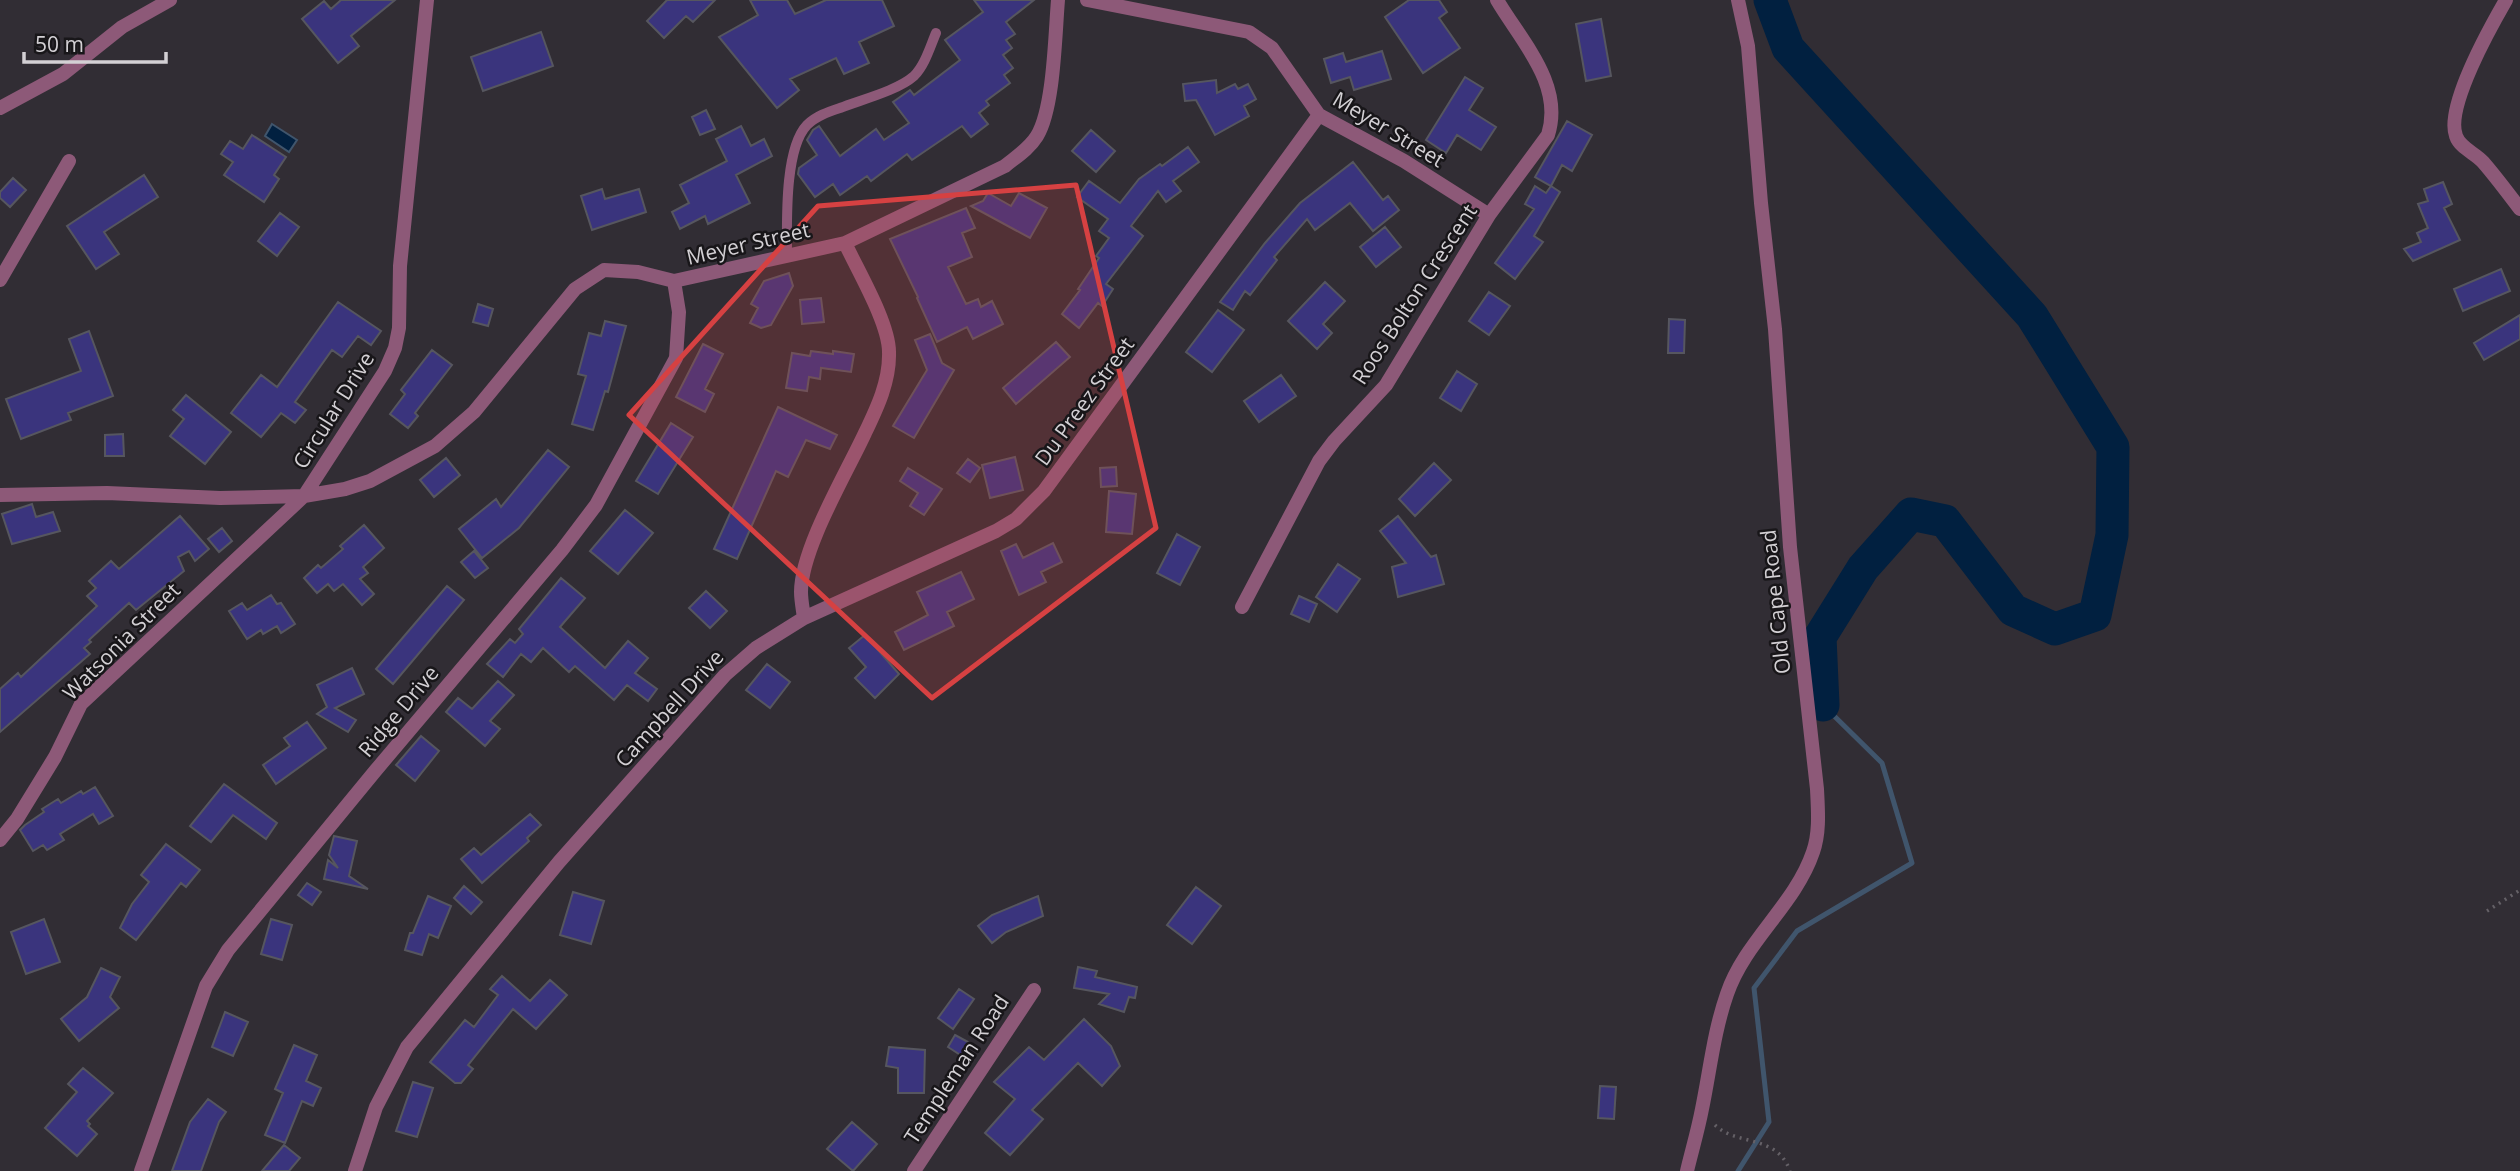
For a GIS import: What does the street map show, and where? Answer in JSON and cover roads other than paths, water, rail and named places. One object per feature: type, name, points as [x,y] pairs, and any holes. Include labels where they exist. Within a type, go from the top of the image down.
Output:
[{"type":"street","points":[[0,107],[63,74],[122,27],[170,0]]},
{"type":"street","name":"Circular Drive","points":[[0,495],[107,494],[220,498],[304,496],[385,371],[395,348],[399,328],[400,266],[427,0]]},
{"type":"street","name":"Meyer Street","points":[[304,496],[337,491],[370,481],[435,446],[474,412],[575,289],[593,275],[604,270],[623,270],[674,281],[845,243],[1005,166],[1026,150],[1037,137],[1046,116],[1058,0]]},
{"type":"street","name":"Meyer Street","points":[[1087,0],[1249,32],[1272,48],[1320,115],[1404,162],[1489,215]]},
{"type":"street","name":"Roos Bolton Crescent","points":[[1242,607],[1319,461],[1334,440],[1386,385],[1489,215],[1548,135],[1553,120],[1553,102],[1545,76],[1497,0]]},
{"type":"street","name":"Old Cape Road","points":[[1687,1171],[1702,1111],[1714,1038],[1728,991],[1749,951],[1804,873],[1813,851],[1818,824],[1817,789],[1791,560],[1775,329],[1748,47],[1738,0]]},
{"type":"street","points":[[2506,0],[2474,58],[2456,113],[2455,131],[2459,141],[2480,159],[2520,209]]},
{"type":"street","name":"Du Preez Street","points":[[804,618],[984,537],[1016,519],[1044,491],[1320,115]]},
{"type":"street","points":[[0,280],[69,161]]},
{"type":"street","points":[[804,618],[801,592],[804,568],[813,542],[878,407],[887,373],[889,350],[884,326],[845,243]]},
{"type":"street","name":"Ridge Drive","points":[[141,1171],[206,986],[228,950],[554,560],[596,505],[676,358],[680,312],[674,281]]},
{"type":"street","name":"Watsonia Street","points":[[0,840],[17,819],[64,742],[81,704],[304,496]]},
{"type":"street","name":"Campbell Drive","points":[[355,1171],[376,1107],[393,1071],[407,1047],[454,989],[559,862],[725,675],[755,648],[804,618]]},
{"type":"street","name":"Templeman Road","points":[[914,1171],[1034,990]]},
{"type":"lane","points":[[787,256],[786,197],[795,150],[806,126],[819,116],[914,76],[936,33]]},
{"type":"water","points":[[272,124],[297,140],[289,152],[265,136]]},
{"type":"waterway","points":[[1770,0],[1788,48],[2032,316],[2113,447],[2112,535],[2095,615],[2055,629],[2013,610],[1945,521],[1911,514],[1863,568],[1820,637],[1823,705]]},
{"type":"waterway","points":[[1738,1171],[1769,1122],[1754,988],[1797,931],[1912,863],[1882,763],[1823,705]]}]
